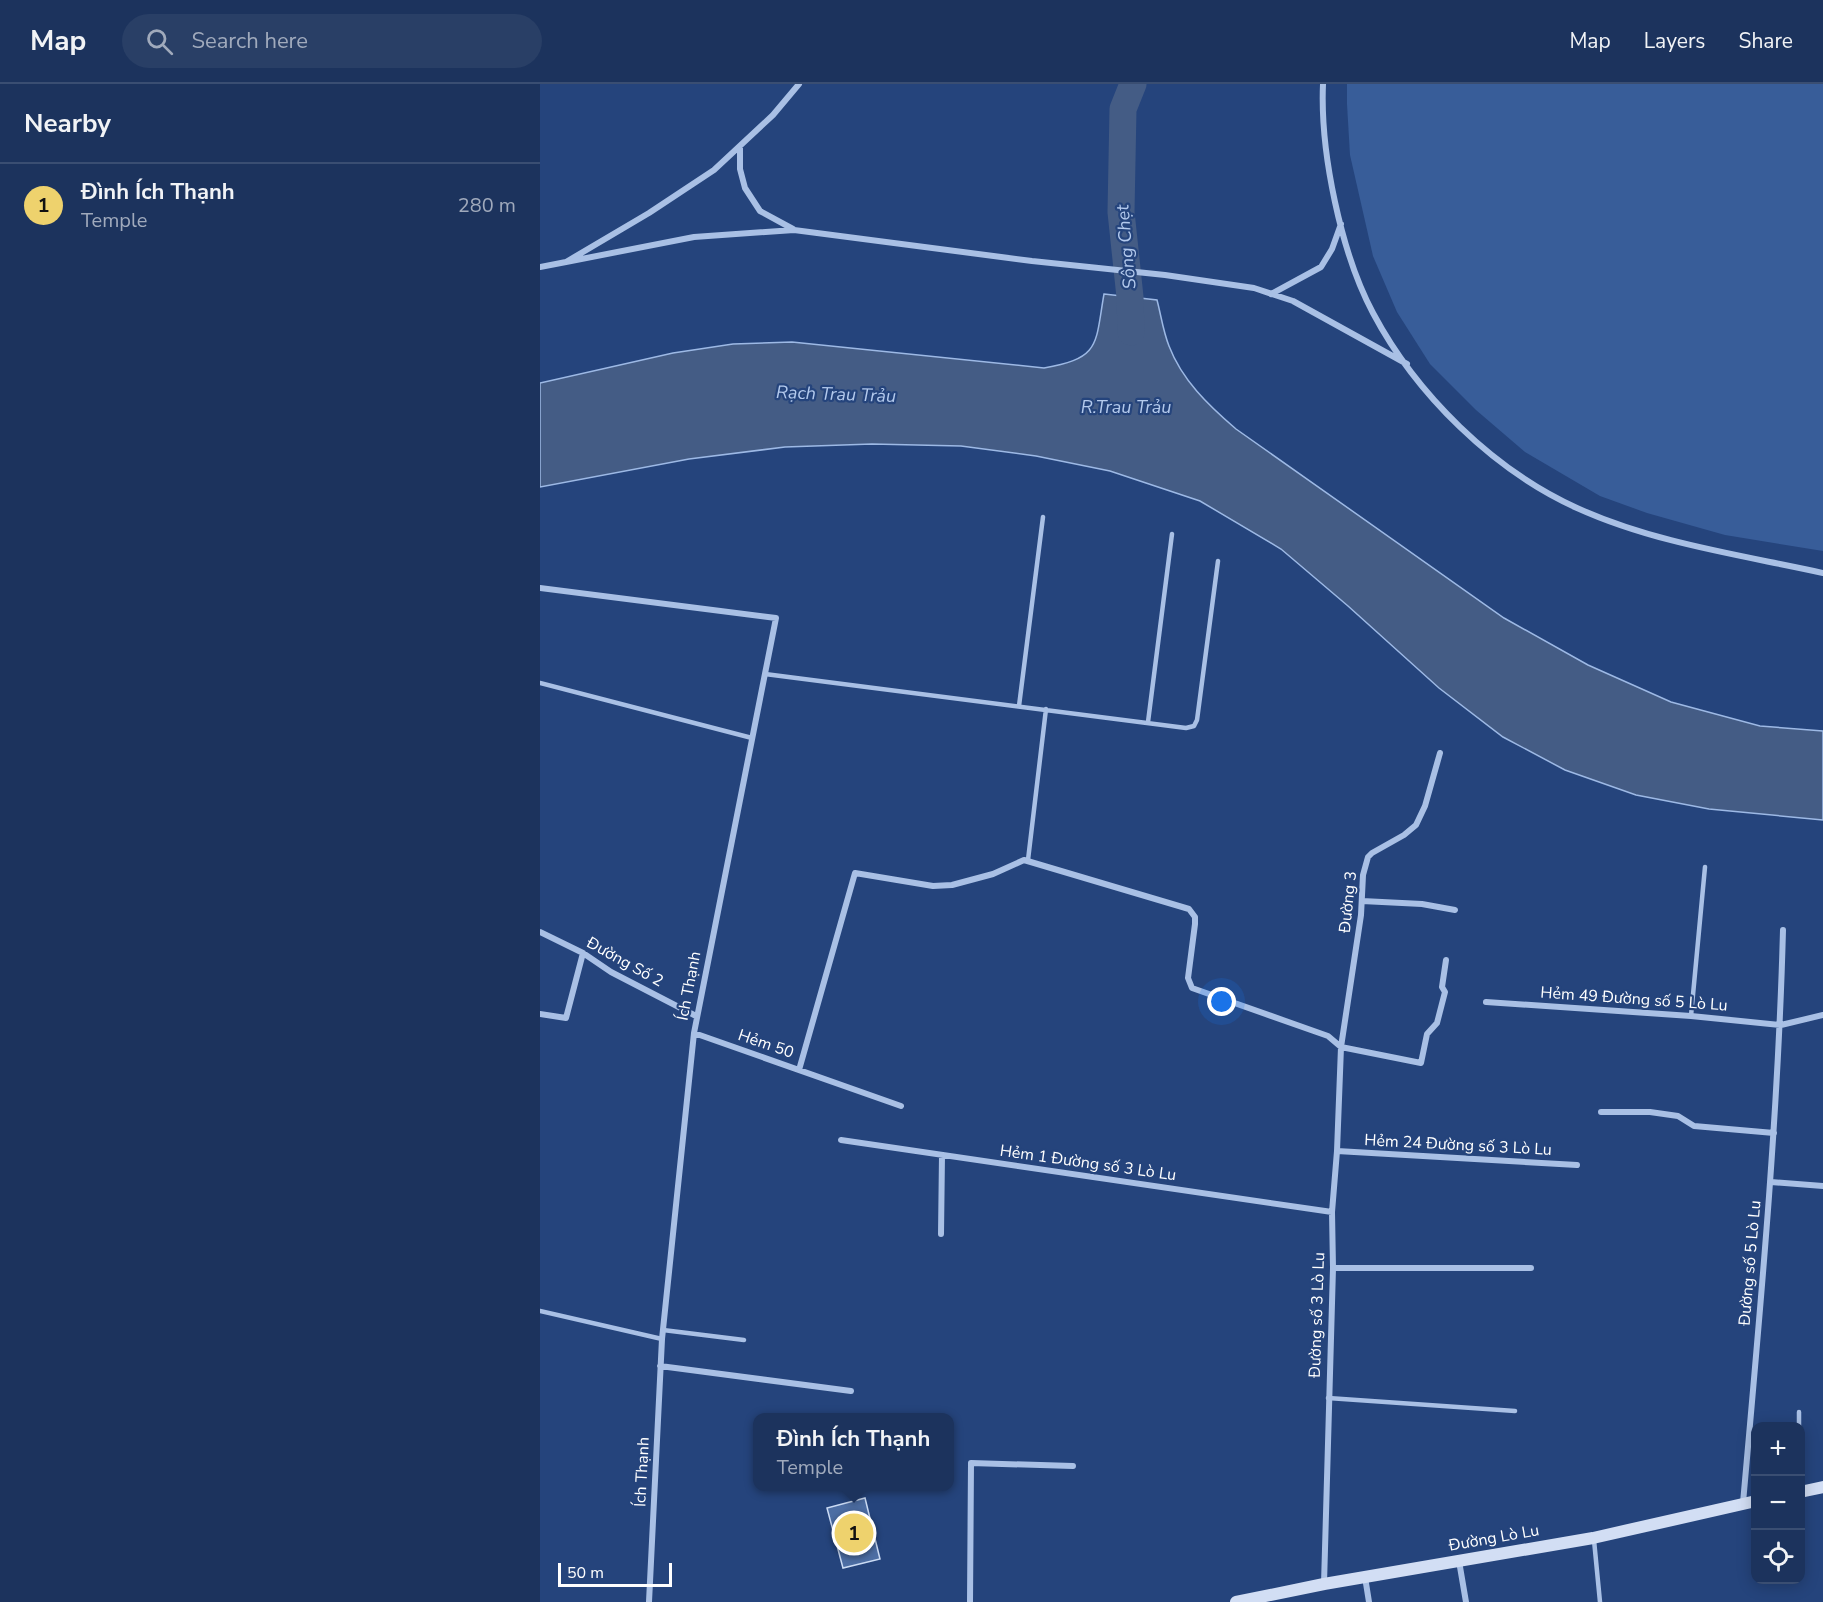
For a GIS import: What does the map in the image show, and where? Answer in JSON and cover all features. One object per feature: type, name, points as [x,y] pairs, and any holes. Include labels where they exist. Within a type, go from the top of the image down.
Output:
[{"type":"street","points":[[566,262],[714,171],[773,115],[799,84]]},
{"type":"street","points":[[1323,84],[1322,113],[1325,151],[1341,224],[1357,276],[1373,313],[1407,364],[1426,390],[1458,426],[1537,487],[1577,508],[1660,538],[1823,573]]},
{"type":"street","points":[[740,146],[740,169],[745,188],[760,211],[794,230]]},
{"type":"street","points":[[1271,294],[1321,267],[1332,249],[1341,224]]},
{"type":"street","points":[[540,267],[694,237],[794,230],[1254,288],[1302,305],[1407,364]]},
{"type":"street","name":"Ích Thạnh","points":[[540,588],[776,618],[696,1016],[662,1339],[649,1602]]},
{"type":"street","name":"Đường 3","points":[[1341,1047],[1362,901],[1363,875],[1368,857],[1416,825],[1425,806],[1440,753]]},
{"type":"street","points":[[800,1070],[855,873],[944,886],[993,874],[1020,861],[1028,860],[1189,909],[1196,924],[1194,949],[1188,974],[1188,982],[1192,988],[1328,1036],[1341,1047],[1421,1063],[1427,1034],[1437,1023],[1445,992],[1442,987],[1446,960]]},
{"type":"street","points":[[1362,901],[1413,903],[1455,910]]},
{"type":"street","name":"Đường số 5 Lò Lu","points":[[1749,1503],[1781,1024],[1783,930]]},
{"type":"street","name":"Đường Số 2","points":[[540,932],[583,953],[611,972],[696,1016]]},
{"type":"street","points":[[540,1014],[566,1018],[583,953]]},
{"type":"street","name":"Hẻm 49 Đường số 5 Lò Lu","points":[[1486,1002],[1781,1024],[1823,1015]]},
{"type":"street","name":"Hẻm 50","points":[[694,1033],[901,1106]]},
{"type":"street","name":"Đường số 3 Lò Lu","points":[[1324,1584],[1333,1268],[1332,1212],[1341,1047]]},
{"type":"street","points":[[1601,1113],[1650,1113],[1678,1116],[1694,1126],[1774,1133]]},
{"type":"street","name":"Hẻm 1 Đường số 3 Lò Lu","points":[[841,1140],[1332,1212]]},
{"type":"street","name":"Hẻm 24 Đường số 3 Lò Lu","points":[[1337,1151],[1577,1165]]},
{"type":"street","points":[[941,1234],[942,1155]]},
{"type":"street","points":[[1771,1182],[1823,1186]]},
{"type":"street","points":[[1333,1268],[1531,1268]]},
{"type":"street","points":[[660,1366],[851,1391]]},
{"type":"street","points":[[970,1602],[971,1463],[1073,1466]]},
{"type":"street","points":[[1805,1491],[1823,1487]]},
{"type":"street","name":"Đường Lò Lu","points":[[1236,1602],[1324,1584],[1593,1538],[1749,1503]]},
{"type":"street","points":[[1459,1561],[1466,1602]]},
{"type":"street","points":[[1365,1577],[1369,1602]]},
{"type":"lane","points":[[1019,706],[1043,517]]},
{"type":"lane","points":[[1148,722],[1172,534]]},
{"type":"lane","points":[[765,674],[1186,728],[1196,724],[1218,561]]},
{"type":"lane","points":[[540,683],[752,738]]},
{"type":"lane","points":[[1028,860],[1046,709]]},
{"type":"lane","points":[[1691,1016],[1705,867]]},
{"type":"lane","points":[[540,1311],[662,1339]]},
{"type":"lane","points":[[663,1330],[744,1340]]},
{"type":"lane","points":[[1328,1398],[1515,1411]]},
{"type":"lane","points":[[1799,1412],[1799,1422]]},
{"type":"lane","points":[[1593,1538],[1600,1602]]},
{"type":"shaded area","points":[[1347,84],[1823,84],[1823,551],[1725,535],[1647,513],[1600,496],[1525,452],[1476,410],[1430,364],[1397,312],[1373,256],[1350,155]]},
{"type":"water","name":"R.Trau Trảu","points":[[1104,294],[1157,300],[1174,358],[1197,391],[1226,420],[1504,618],[1588,665],[1671,702],[1760,726],[1823,731],[1823,820],[1709,809],[1636,795],[1565,770],[1503,737],[1439,688],[1281,549],[1200,501],[1110,471],[1036,456],[961,446],[872,444],[785,447],[689,459],[540,487],[540,383],[673,353],[733,344],[792,342],[1044,368],[1063,364],[1086,354],[1096,337]]},
{"type":"building","points":[[865,1498],[880,1559],[843,1568],[827,1508]]},
{"type":"waterway","name":"Sông Chẹt","points":[[1131,332],[1130,297],[1121,212],[1123,109],[1133,84]]},
{"type":"place","name":"Đình Ích Thạnh","points":[[854,1533]]},
{"type":"water label","name":"Rạch Trau Trảu","points":[[836,394]]}]
